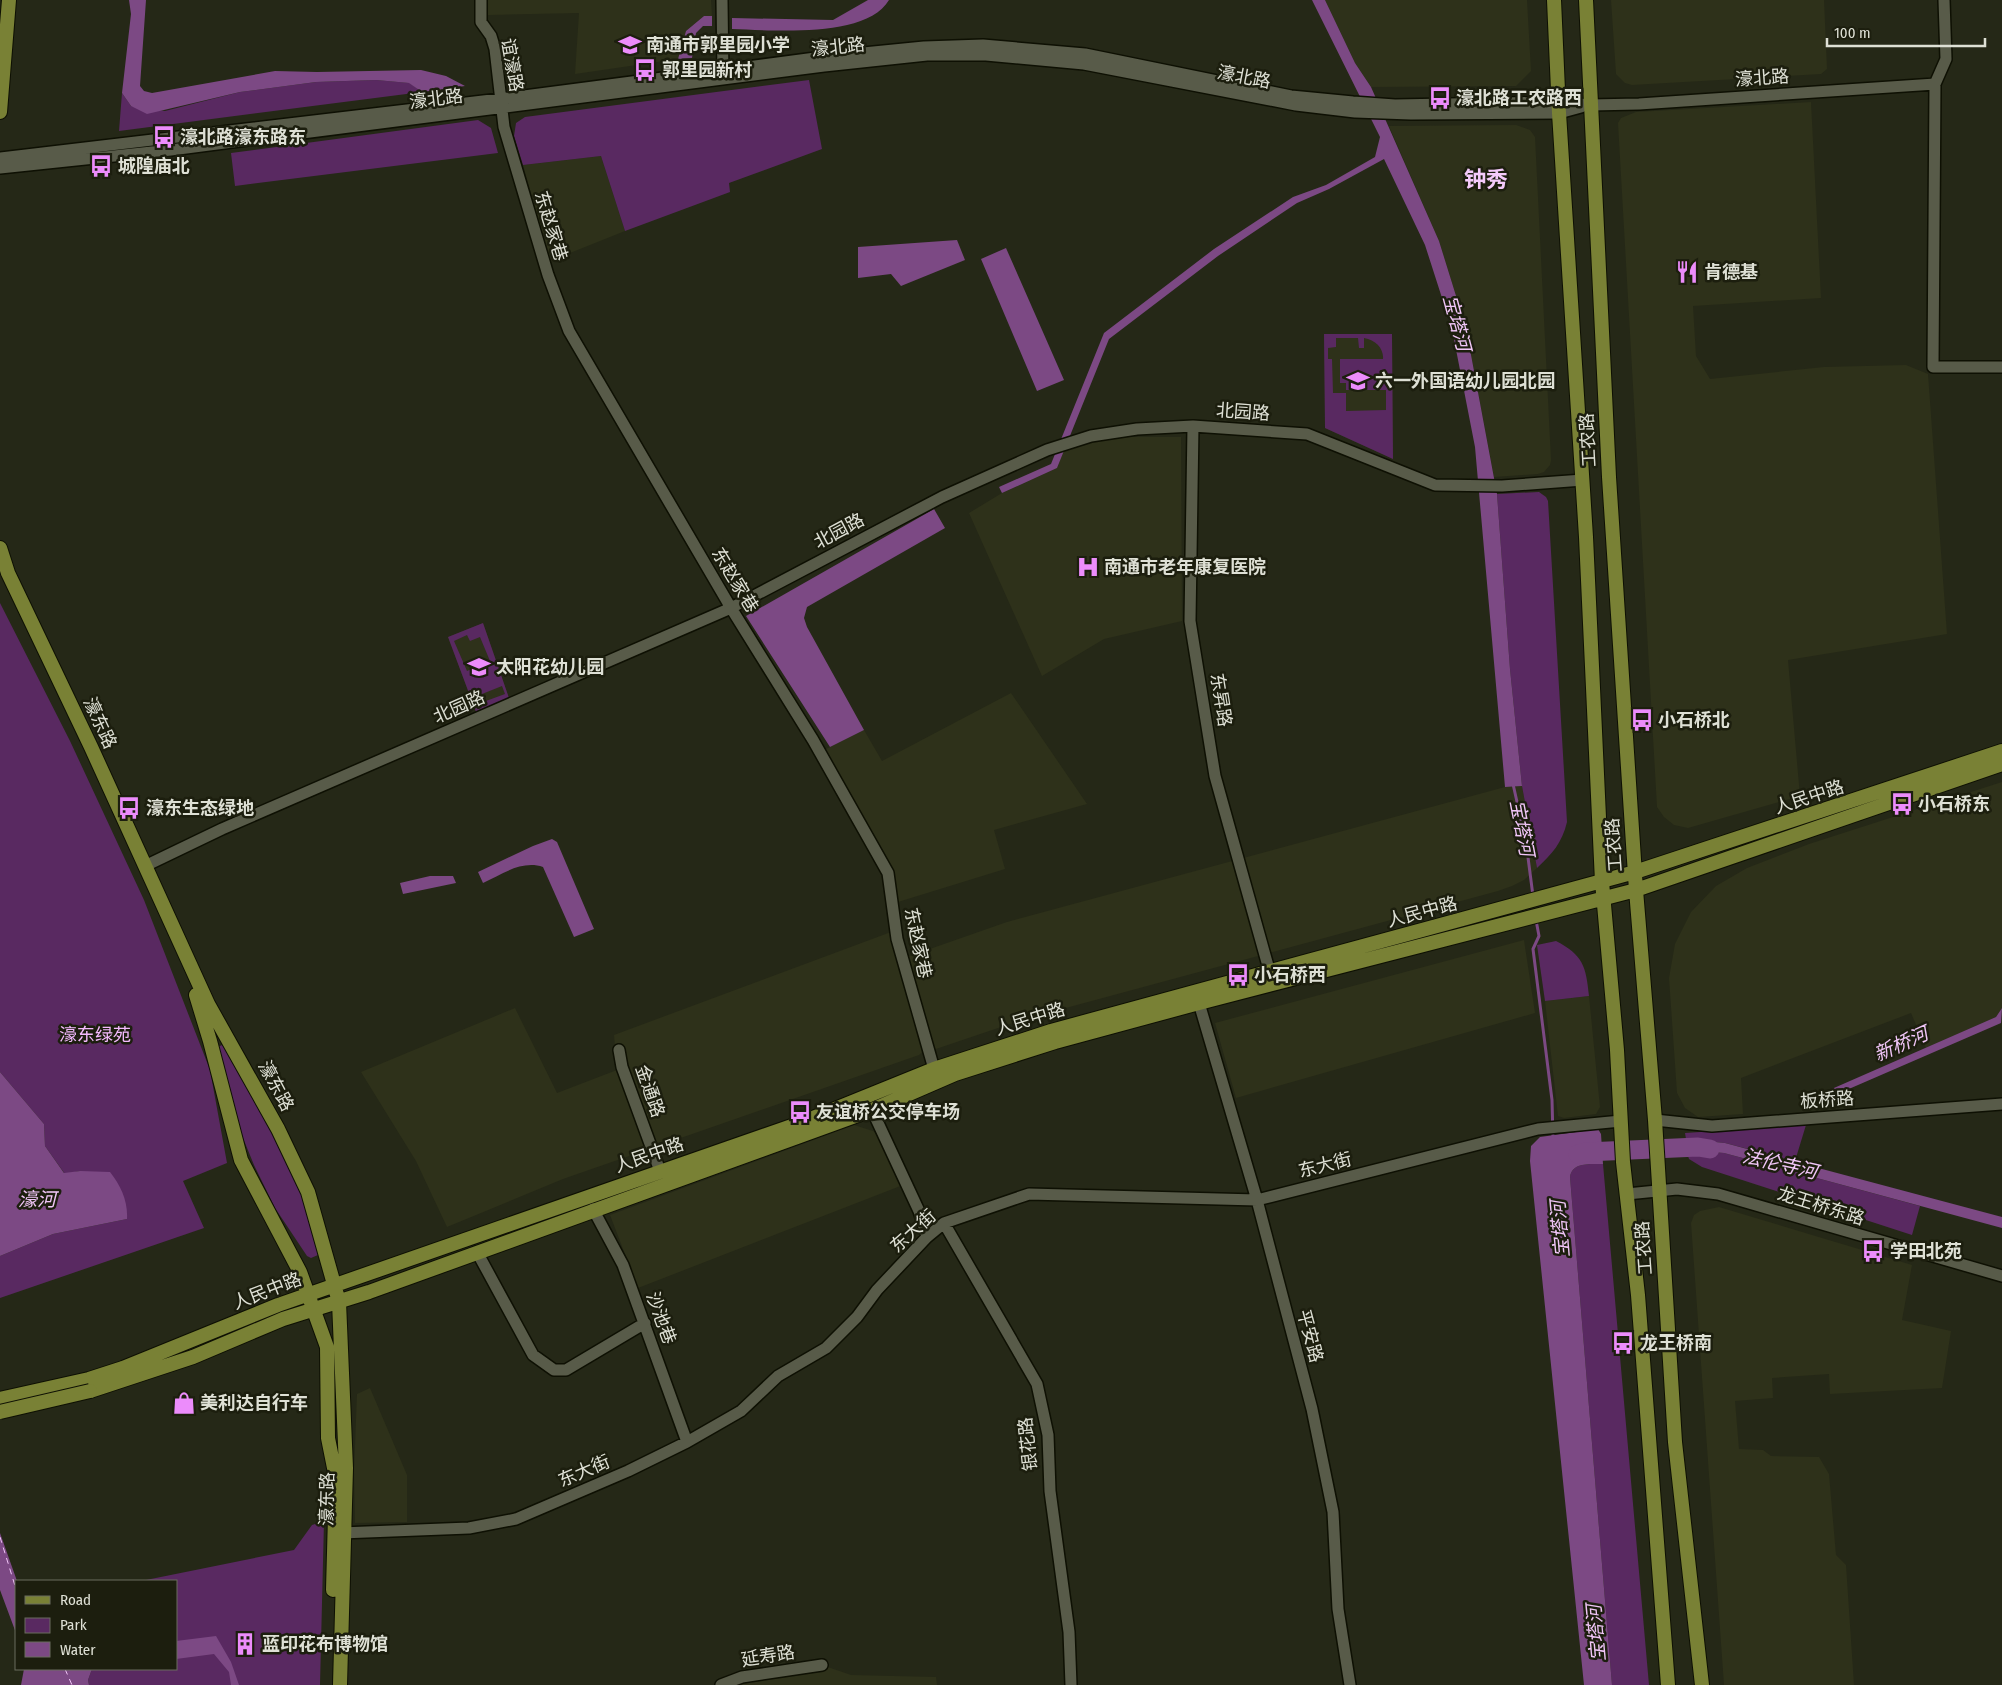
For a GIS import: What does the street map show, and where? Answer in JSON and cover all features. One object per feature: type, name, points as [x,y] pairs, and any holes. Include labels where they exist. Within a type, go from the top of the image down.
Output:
[{"type":"main road","points":[[0,112],[9,0]]},
{"type":"main road","name":"工农路","points":[[1554,0],[1583,480],[1602,882],[1605,898],[1623,1162],[1638,1295],[1668,1685]]},
{"type":"main road","name":"工农路","points":[[1586,0],[1609,477],[1636,890],[1657,1160],[1675,1442],[1702,1685]]},
{"type":"main road","name":"濠东路","points":[[0,548],[8,573],[208,1004],[278,1129],[308,1192],[339,1302],[346,1468],[331,1685]]},
{"type":"main road","name":"濠东路","points":[[0,570],[200,1004],[241,1160],[278,1228],[308,1295],[327,1347],[328,1438],[336,1478],[340,1537],[340,1685]]},
{"type":"main road","name":"人民中路","points":[[89,1385],[193,1357],[283,1319],[339,1302],[872,1110],[964,1071],[1055,1042],[1522,919],[1545,906],[1602,882],[2002,751]]},
{"type":"main road","name":"人民中路","points":[[89,1385],[123,1368],[308,1295],[803,1122],[934,1069],[1051,1031],[1519,905],[1545,906],[1605,898],[1636,890],[2002,764]]},
{"type":"main road","points":[[0,1399],[89,1385]]},
{"type":"main road","points":[[0,1412],[89,1385]]},
{"type":"street","name":"谊濠路","points":[[481,0],[481,22],[491,36],[495,49],[500,104]]},
{"type":"street","points":[[722,0],[723,74]]},
{"type":"street","points":[[1944,0],[1946,59],[1935,84],[1933,367],[2002,367]]},
{"type":"street","name":"濠北路","points":[[0,168],[105,158],[723,74],[927,56],[986,55],[1084,64],[1296,105],[1395,109],[1559,107],[1935,84]]},
{"type":"street","name":"濠北路","points":[[0,158],[500,104]]},
{"type":"street","name":"东赵家巷","points":[[500,104],[504,127],[548,274],[569,332],[731,608],[813,740],[888,873],[897,939],[934,1069]]},
{"type":"street","name":"北园路","points":[[145,866],[222,829],[731,608],[942,497],[1055,447],[1108,432],[1193,426],[1307,434],[1435,485],[1502,486],[1583,480]]},
{"type":"street","name":"东昇路","points":[[1193,426],[1190,621],[1215,776],[1270,973]]},
{"type":"street","name":"平安路","points":[[1199,1003],[1257,1200],[1312,1409],[1329,1484],[1333,1512],[1338,1609],[1350,1685]]},
{"type":"street","name":"金通路","points":[[619,1050],[622,1067],[660,1171]]},
{"type":"street","name":"板桥路","points":[[1654,1127],[1712,1126],[2002,1104]]},
{"type":"street","points":[[872,1110],[919,1212],[927,1236]]},
{"type":"street","name":"东大街","points":[[340,1537],[469,1528],[516,1519],[628,1471],[687,1442],[741,1411],[778,1376],[826,1348],[857,1317],[877,1290],[927,1236],[944,1223],[1029,1194],[1257,1200],[1538,1129],[1621,1126]]},
{"type":"street","name":"龙王桥东路","points":[[1627,1194],[1677,1189],[1718,1194],[2002,1276]]},
{"type":"street","name":"沙池巷","points":[[593,1209],[623,1266],[687,1442]]},
{"type":"street","name":"银花路","points":[[944,1223],[1036,1384],[1048,1435],[1050,1492],[1069,1632],[1071,1685]]},
{"type":"street","points":[[478,1252],[533,1354],[554,1370],[566,1370],[645,1323]]},
{"type":"street","name":"延寿路","points":[[721,1685],[742,1677],[822,1665]]},
{"type":"shaded area","name":"南通市郭里园小学","points":[[488,0],[711,0],[712,16],[704,16],[686,31],[678,59],[575,74],[579,13],[488,15]]},
{"type":"shaded area","points":[[1325,0],[1527,0],[1531,71],[1516,86],[1371,87],[1355,63]]},
{"type":"shaded area","points":[[1611,0],[1824,0],[1827,69],[1821,74],[1632,85],[1625,83],[1616,74]]},
{"type":"shaded area","points":[[1811,102],[1821,298],[1693,306],[1696,356],[1710,379],[1824,367],[1906,365],[1928,374],[1947,634],[1788,660],[1800,796],[1688,828],[1674,825],[1664,817],[1657,807],[1618,123],[1621,118],[1636,112]]},
{"type":"shaded area","points":[[1516,125],[1530,130],[1535,137],[1551,460],[1550,465],[1544,472],[1538,474],[1494,477],[1466,328],[1439,241],[1389,126]]},
{"type":"shaded area","points":[[601,156],[625,231],[550,261],[523,165]]},
{"type":"shaded area","name":"六一外国语幼儿园北园","points":[[1324,334],[1392,334],[1393,459],[1325,428]]},
{"type":"shaded area","name":"南通市老年康复医院","points":[[1106,437],[1181,437],[1182,621],[1104,639],[1042,676],[969,513],[1002,493],[1057,468],[1065,447],[1074,447]]},
{"type":"shaded area","name":"太阳花幼儿园","points":[[483,623],[509,698],[476,712],[448,637]]},
{"type":"shaded area","points":[[1011,693],[1087,804],[994,830],[1005,869],[898,902],[894,872],[822,751],[864,730],[882,761]]},
{"type":"shaded area","points":[[2002,782],[2002,1008],[1996,1017],[1926,1048],[1911,1013],[1741,1078],[1743,1114],[1698,1117],[1685,1108],[1677,1093],[1669,978],[1675,944],[1691,912],[1716,886],[1747,868],[1809,844]]},
{"type":"shaded area","points":[[1522,786],[1537,868],[1524,880],[1512,886],[1025,1019],[936,1049],[931,1047],[907,957],[1007,922],[1505,787]]},
{"type":"shaded area","points":[[891,932],[921,1045],[922,1052],[919,1055],[563,1179],[447,1227],[416,1161],[361,1072],[515,1008],[557,1093],[617,1070],[614,1035]]},
{"type":"shaded area","points":[[1524,940],[1535,1013],[1236,1098],[1215,1023]]},
{"type":"shaded area","points":[[1589,996],[1600,1107],[1596,1114],[1564,1118],[1558,1116],[1545,1001]]},
{"type":"shaded area","points":[[854,1125],[873,1131],[880,1136],[903,1185],[638,1288],[610,1215]]},
{"type":"shaded area","points":[[1719,1207],[1912,1265],[1902,1320],[1951,1331],[1942,1388],[1830,1394],[1829,1374],[1772,1378],[1773,1398],[1735,1401],[1739,1449],[1763,1450],[1771,1456],[1819,1457],[1829,1474],[1836,1555],[1846,1565],[1854,1685],[1724,1685],[1691,1223],[1694,1215],[1700,1211]]},
{"type":"shaded area","points":[[370,1388],[407,1475],[407,1522],[355,1523],[354,1471],[357,1394]]},
{"type":"shaded area","points":[[822,1665],[851,1675],[936,1677],[937,1685],[721,1685]]},
{"type":"green space","points":[[376,80],[410,83],[422,92],[119,131],[122,93],[131,106],[165,111],[240,92],[316,82]]},
{"type":"green space","points":[[809,80],[822,149],[729,183],[730,192],[625,231],[601,156],[523,165],[514,136],[516,123],[525,117]]},
{"type":"green space","points":[[478,120],[491,128],[498,153],[235,186],[231,153]]},
{"type":"green space","name":"六一外国语幼儿园北园","points":[[1324,334],[1392,334],[1393,459],[1325,428]],"holes":[[[1336,338],[1358,338],[1359,348],[1364,348],[1364,338],[1376,343],[1381,348],[1383,359],[1340,359],[1340,383],[1346,383],[1346,390],[1386,390],[1386,410],[1346,411],[1346,393],[1333,393],[1332,359],[1328,359],[1328,348],[1336,347]]]},
{"type":"green space","points":[[1539,492],[1548,501],[1567,822],[1556,848],[1537,868],[1522,786],[1510,669],[1497,494]]},
{"type":"green space","name":"濠东绿苑","points":[[0,603],[70,741],[144,900],[210,1070],[227,1163],[183,1181],[204,1228],[0,1298],[0,1256],[53,1234],[127,1219],[80,1171],[65,1174],[45,1146],[44,1124],[0,1072]]},
{"type":"green space","name":"太阳花幼儿园","points":[[483,623],[509,698],[476,712],[448,637]],"holes":[[[467,635],[470,641],[480,637],[490,661],[467,671],[454,641]],[[502,686],[505,694],[475,705],[472,698]]]},
{"type":"green space","points":[[1556,941],[1572,951],[1582,962],[1589,996],[1545,1001],[1537,945]]},
{"type":"green space","points":[[225,1046],[261,1107],[302,1195],[318,1255],[311,1258],[307,1256],[275,1208],[254,1165],[232,1111],[218,1047]]},
{"type":"green space","points":[[1806,1125],[1795,1161],[1725,1143],[1686,1139],[1685,1133]]},
{"type":"green space","points":[[1686,1150],[1724,1153],[1920,1206],[1912,1235],[1702,1167],[1689,1159]]},
{"type":"green space","points":[[1603,1164],[1649,1685],[1612,1685],[1570,1177],[1571,1172],[1578,1166]]},
{"type":"green space","points":[[324,1521],[320,1685],[89,1685],[88,1680],[92,1670],[178,1670],[178,1580],[146,1580],[294,1550],[312,1525]]},
{"type":"water","points":[[129,0],[146,0],[140,86],[144,91],[152,93],[275,71],[421,70],[446,76],[465,86],[422,92],[409,83],[376,80],[316,82],[240,92],[147,114],[131,106],[122,93],[131,14]]},
{"type":"water","points":[[868,0],[889,0],[877,12],[860,21],[840,27],[793,31],[732,29],[732,18],[833,20]]},
{"type":"water","points":[[1312,0],[1325,0],[1355,63],[1371,87],[1439,241],[1466,328],[1497,494],[1510,669],[1522,786],[1505,787],[1475,447],[1452,329],[1425,245],[1384,159],[1329,189],[1297,203],[1218,256],[1109,339],[1057,468],[1002,493],[999,487],[1051,464],[1104,333],[1214,249],[1293,197],[1326,185],[1375,157],[1380,137]]},
{"type":"water","points":[[704,16],[712,16],[712,26],[703,26],[696,33],[692,58],[678,59],[686,31]]},
{"type":"water","points":[[957,240],[965,260],[901,286],[891,274],[858,278],[858,247]]},
{"type":"water","points":[[1006,248],[1064,380],[1037,391],[981,259]]},
{"type":"water","points":[[934,509],[945,528],[807,607],[804,618],[807,627],[864,730],[830,747],[746,616]]},
{"type":"water","points":[[552,839],[557,842],[594,929],[574,937],[543,867],[527,865],[505,872],[483,883],[478,872]]},
{"type":"water","points":[[430,876],[453,876],[456,883],[403,894],[400,883]]},
{"type":"water","points":[[2002,1008],[2001,1023],[1805,1108],[1802,1102],[1996,1017]]},
{"type":"water","name":"濠河","points":[[0,1072],[44,1124],[45,1146],[64,1173],[80,1171],[110,1172],[123,1194],[127,1219],[53,1234],[0,1256]]},
{"type":"water","points":[[1598,1129],[1601,1134],[1603,1164],[1578,1166],[1571,1172],[1570,1177],[1612,1685],[1584,1685],[1530,1161],[1531,1146],[1540,1137]]},
{"type":"water","points":[[1686,1139],[1725,1143],[2002,1217],[2002,1228],[1724,1153],[1686,1150]]},
{"type":"water","points":[[0,1533],[17,1580],[15,1580],[15,1630],[0,1590]]},
{"type":"water","points":[[216,1636],[231,1662],[239,1685],[231,1685],[229,1672],[214,1654],[178,1659],[178,1641]]},
{"type":"water","points":[[24,1670],[92,1670],[88,1680],[89,1685],[21,1685]]},
{"type":"waterway","name":"宝塔河","points":[[1513,784],[1526,842],[1533,896]]},
{"type":"waterway","name":"宝塔河","points":[[1536,920],[1539,936],[1533,949],[1552,1100],[1553,1138]]},
{"type":"waterway","name":"法伦寺河","points":[[1578,1154],[1586,1152],[1698,1147],[1710,1149]]},
{"type":"ferry route","points":[[0,1537],[15,1586]]},
{"type":"ferry route","points":[[65,1670],[72,1685]]},
{"type":"place","name":"南通市郭里园小学","points":[[630,45]]},
{"type":"place","name":"郭里园新村","points":[[645,70]]},
{"type":"place","name":"濠北路工农路西","points":[[1440,98]]},
{"type":"place","name":"濠北路濠东路东","points":[[164,137]]},
{"type":"place","name":"城隍庙北","points":[[101,166]]},
{"type":"place","name":"肯德基","points":[[1687,272]]},
{"type":"place","name":"六一外国语幼儿园北园","points":[[1358,381]]},
{"type":"place","name":"南通市老年康复医院","points":[[1088,567]]},
{"type":"place","name":"太阳花幼儿园","points":[[479,667]]},
{"type":"place","name":"小石桥北","points":[[1642,720]]},
{"type":"place","name":"小石桥东","points":[[1902,804]]},
{"type":"place","name":"濠东生态绿地","points":[[129,808]]},
{"type":"place","name":"小石桥西","points":[[1238,975]]},
{"type":"place","name":"友谊桥公交停车场","points":[[800,1112]]},
{"type":"place","name":"学田北苑","points":[[1873,1251]]},
{"type":"place","name":"龙王桥南","points":[[1623,1343]]},
{"type":"place","name":"美利达自行车","points":[[184,1403]]},
{"type":"place","name":"蓝印花布博物馆","points":[[245,1644]]},
{"type":"district","name":"钟秀","points":[[1486,179]]},
{"type":"water label","name":"新桥河","points":[[1901,1044]]}]
